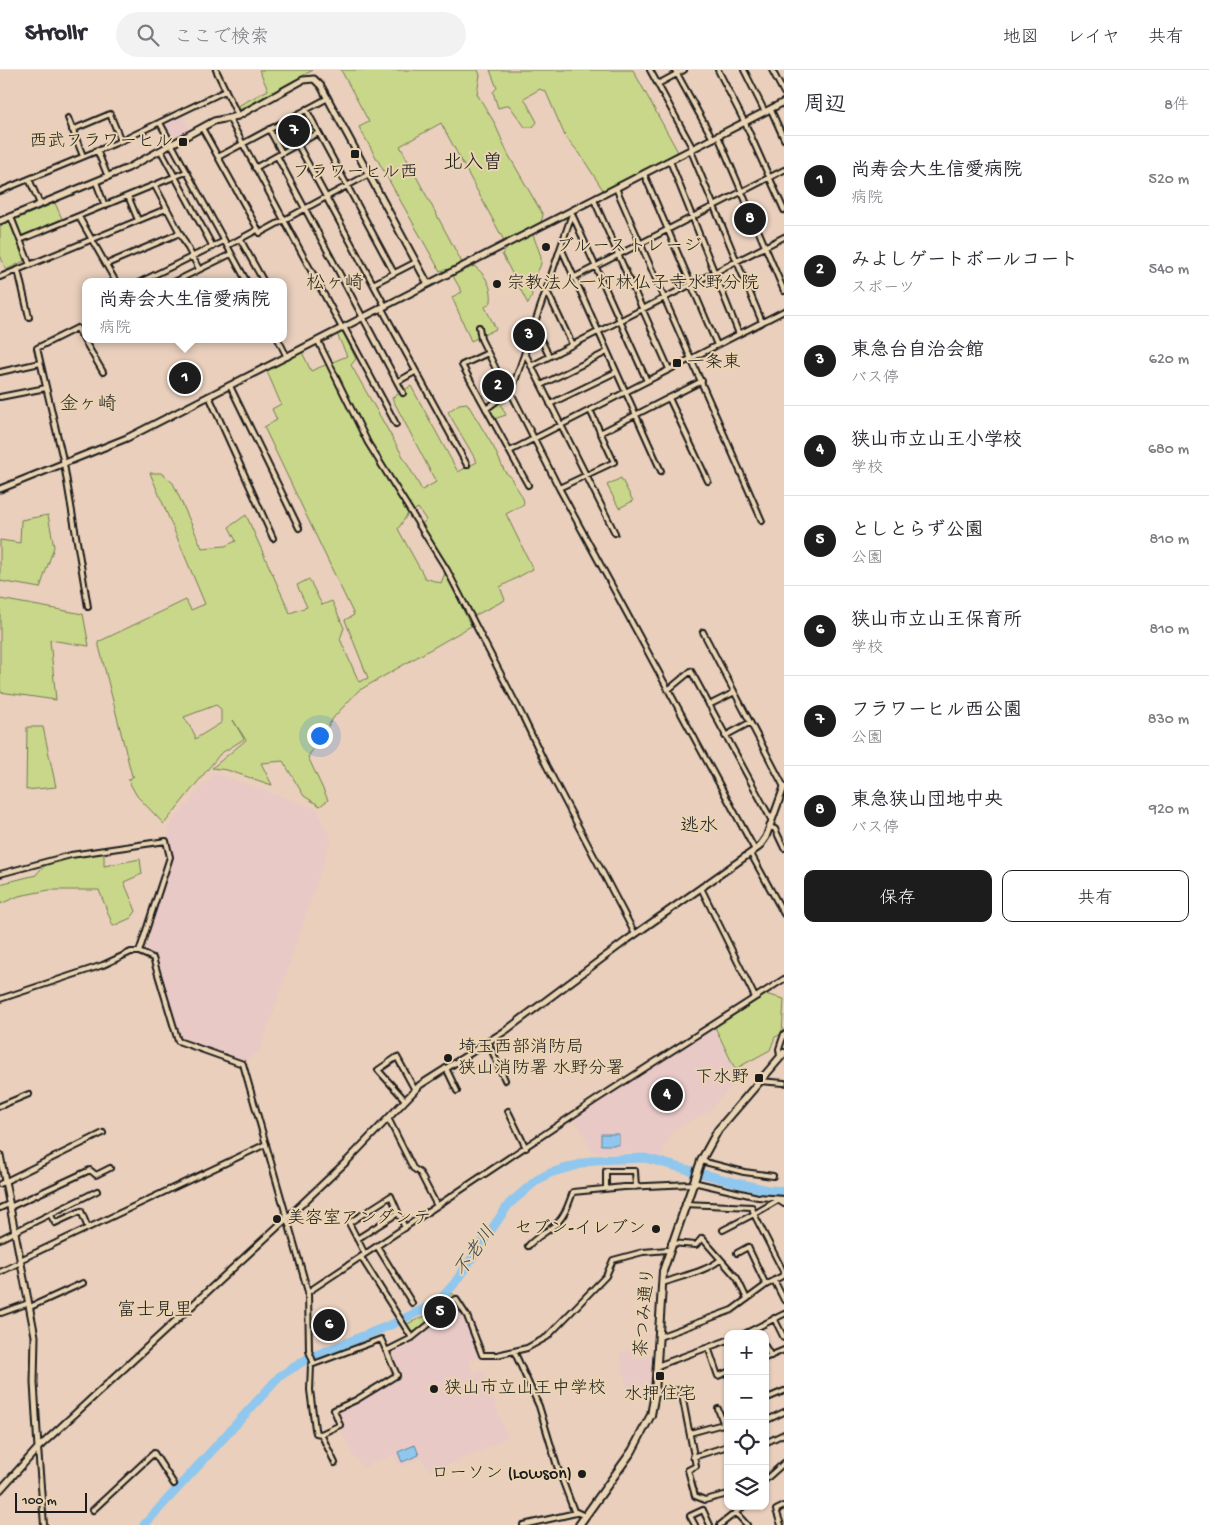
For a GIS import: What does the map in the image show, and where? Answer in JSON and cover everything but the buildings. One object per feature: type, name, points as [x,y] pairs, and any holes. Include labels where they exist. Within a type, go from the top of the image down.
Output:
[{"type":"main road","name":"茶つみ通り","points":[[578,1525],[640,1438],[651,1415],[655,1393],[662,1283],[668,1250],[701,1161],[718,1130],[782,1055]]},
{"type":"street","points":[[216,70],[238,116]]},
{"type":"street","points":[[650,70],[692,150],[762,322]]},
{"type":"street","points":[[658,84],[676,72],[684,70]]},
{"type":"street","points":[[718,70],[745,123],[784,210]]},
{"type":"street","points":[[744,70],[784,139]]},
{"type":"street","points":[[772,70],[784,93]]},
{"type":"street","points":[[676,72],[716,138],[742,191],[784,291]]},
{"type":"street","points":[[0,221],[108,177],[220,119],[238,116],[309,78],[318,82],[328,98],[428,284]]},
{"type":"street","points":[[0,191],[160,123],[225,91]]},
{"type":"street","points":[[218,157],[328,98]]},
{"type":"street","points":[[0,489],[126,438],[572,213],[616,188],[784,102]]},
{"type":"street","points":[[306,109],[394,273]]},
{"type":"street","points":[[72,130],[110,114],[121,140]]},
{"type":"street","points":[[68,118],[83,156]]},
{"type":"street","points":[[229,118],[396,424]]},
{"type":"street","points":[[160,123],[244,278]]},
{"type":"street","points":[[202,128],[260,233],[369,174]]},
{"type":"street","points":[[269,129],[282,152]]},
{"type":"street","points":[[255,168],[318,133]]},
{"type":"street","points":[[298,145],[373,284],[415,372],[467,465]]},
{"type":"street","points":[[97,150],[108,177]]},
{"type":"street","points":[[161,151],[213,247]]},
{"type":"street","points":[[277,156],[403,393]]},
{"type":"street","points":[[670,161],[740,334]]},
{"type":"street","points":[[575,277],[784,170]]},
{"type":"street","points":[[20,240],[186,172]]},
{"type":"street","points":[[644,174],[717,345]]},
{"type":"street","points":[[29,179],[40,204]]},
{"type":"street","points":[[96,182],[105,206]]},
{"type":"street","points":[[155,186],[199,270]]},
{"type":"street","points":[[616,188],[762,520]]},
{"type":"street","points":[[128,196],[138,220]]},
{"type":"street","points":[[594,200],[669,370]]},
{"type":"street","points":[[0,277],[166,209]]},
{"type":"street","points":[[486,409],[510,392],[572,213]]},
{"type":"street","points":[[572,213],[647,381]]},
{"type":"street","points":[[11,217],[30,265]]},
{"type":"street","points":[[79,217],[114,278]]},
{"type":"street","points":[[227,246],[257,230]]},
{"type":"street","points":[[107,264],[180,233]]},
{"type":"street","points":[[531,366],[784,237]]},
{"type":"street","points":[[240,239],[262,278]]},
{"type":"street","points":[[148,278],[224,241]]},
{"type":"street","points":[[561,248],[662,471]]},
{"type":"street","points":[[182,278],[231,254]]},
{"type":"street","points":[[373,284],[416,262]]},
{"type":"street","points":[[18,270],[29,317]]},
{"type":"street","points":[[546,289],[572,344]]},
{"type":"street","points":[[510,451],[784,311]]},
{"type":"street","points":[[534,325],[549,356]]},
{"type":"street","points":[[478,327],[488,353],[668,690],[784,914]]},
{"type":"street","points":[[82,336],[77,328],[37,348],[64,464],[88,607]]},
{"type":"street","points":[[318,341],[368,443],[446,570],[523,717],[546,766],[635,934]]},
{"type":"street","points":[[86,343],[103,372]]},
{"type":"street","points":[[280,343],[287,357]]},
{"type":"street","points":[[541,385],[607,352]]},
{"type":"street","points":[[488,353],[462,365],[528,485]]},
{"type":"street","points":[[525,353],[615,533]]},
{"type":"street","points":[[0,372],[40,363]]},
{"type":"street","points":[[396,382],[415,372]]},
{"type":"street","points":[[550,404],[616,372]]},
{"type":"street","points":[[600,433],[702,381]]},
{"type":"street","points":[[230,386],[299,528]]},
{"type":"street","points":[[0,397],[46,388]]},
{"type":"street","points":[[209,396],[273,538]]},
{"type":"street","points":[[669,398],[708,482]]},
{"type":"street","points":[[560,488],[614,462],[590,410]]},
{"type":"street","points":[[0,1490],[38,1448],[287,1218],[415,1090],[488,1042],[635,934],[753,852],[765,840],[784,786],[733,693],[724,670],[703,632]]},
{"type":"street","points":[[668,690],[691,671],[772,821]]},
{"type":"street","points":[[709,706],[733,693]]},
{"type":"street","points":[[725,736],[749,723]]},
{"type":"street","points":[[770,827],[775,829],[784,848]]},
{"type":"street","points":[[0,874],[71,855],[166,841],[170,857],[139,952]]},
{"type":"street","points":[[701,888],[756,997]]},
{"type":"street","points":[[0,999],[103,965],[131,952],[139,952],[153,958],[178,1041],[243,1064],[308,1292],[309,1353],[314,1364]]},
{"type":"street","points":[[308,1292],[784,979]]},
{"type":"street","points":[[782,1055],[780,1049],[784,1034]]},
{"type":"street","points":[[488,1042],[505,1080]]},
{"type":"street","points":[[404,1100],[378,1070],[397,1057],[415,1090]]},
{"type":"street","points":[[446,1068],[457,1091]]},
{"type":"street","points":[[759,1082],[784,1082]]},
{"type":"street","points":[[0,1106],[29,1094]]},
{"type":"street","points":[[508,1111],[526,1148]]},
{"type":"street","points":[[388,1118],[413,1168],[420,1173],[438,1206]]},
{"type":"street","points":[[3,1183],[103,1133]]},
{"type":"street","points":[[0,1272],[266,1144]]},
{"type":"street","points":[[0,1155],[3,1183],[15,1231],[35,1336],[34,1388],[44,1525]]},
{"type":"street","points":[[701,1161],[744,1172],[773,1176]]},
{"type":"street","points":[[0,1208],[90,1170],[96,1175],[110,1168]]},
{"type":"street","points":[[606,1188],[604,1173],[606,1170],[634,1171],[636,1187]]},
{"type":"street","points":[[528,1246],[538,1235],[556,1224],[564,1214],[573,1192],[693,1182],[778,1200],[784,1204]]},
{"type":"street","points":[[0,1239],[97,1191]]},
{"type":"street","points":[[405,1228],[391,1196],[349,1223],[363,1255],[412,1338]]},
{"type":"street","points":[[723,1230],[778,1200],[784,1199]]},
{"type":"street","points":[[659,1337],[732,1310],[784,1274],[752,1207],[685,1204]]},
{"type":"street","points":[[50,1214],[55,1223],[81,1211],[88,1228]]},
{"type":"street","points":[[357,1239],[398,1213]]},
{"type":"street","points":[[671,1243],[696,1245],[702,1238],[737,1278],[747,1299]]},
{"type":"street","points":[[378,1246],[412,1303]]},
{"type":"street","points":[[737,1253],[748,1247],[766,1285]]},
{"type":"street","points":[[386,1351],[412,1338],[433,1321],[443,1320],[453,1300],[457,1299],[467,1316],[482,1355],[497,1355],[532,1346],[552,1333],[606,1276],[613,1260],[643,1252],[668,1250]]},
{"type":"street","points":[[662,1283],[694,1271],[709,1269],[720,1260]]},
{"type":"street","points":[[774,1280],[784,1300]]},
{"type":"street","points":[[1,1313],[29,1305],[83,1283]]},
{"type":"street","points":[[752,1330],[784,1314]]},
{"type":"street","points":[[774,1318],[784,1338]]},
{"type":"street","points":[[321,1434],[340,1424],[334,1410],[356,1400],[397,1376],[380,1339],[311,1365],[310,1390],[315,1429],[316,1433],[321,1434],[335,1463]]},
{"type":"street","points":[[657,1366],[724,1342]]},
{"type":"street","points":[[708,1348],[718,1376],[724,1374]]},
{"type":"street","points":[[514,1351],[539,1406],[561,1480],[576,1513]]},
{"type":"street","points":[[770,1356],[783,1352]]},
{"type":"street","points":[[655,1393],[681,1390],[696,1466],[688,1470],[695,1496],[705,1500],[724,1495]]},
{"type":"street","points":[[769,1397],[784,1391]]},
{"type":"street","points":[[690,1433],[724,1424],[718,1410]]},
{"type":"street","points":[[767,1420],[784,1412]]},
{"type":"street","points":[[769,1441],[784,1434]]},
{"type":"street","points":[[693,1456],[724,1447]]},
{"type":"street","points":[[93,1510],[154,1453],[174,1484]]},
{"type":"street","points":[[769,1477],[783,1465]]},
{"type":"street","points":[[781,1525],[776,1510],[784,1506]]},
{"type":"street","points":[[695,1525],[690,1516],[703,1510],[710,1525]]},
{"type":"street","points":[[720,1525],[739,1510]]},
{"type":"street","points":[[523,1525],[576,1513],[585,1516]]},
{"type":"street","points":[[736,1513],[747,1525]]},
{"type":"shaded area","points":[[182,114],[189,130],[171,139],[164,123]]},
{"type":"shaded area","points":[[214,773],[316,809],[331,839],[260,1051],[244,1061],[180,1039],[154,957],[142,950],[147,946],[150,938],[145,935],[173,853],[168,836],[169,826]]},
{"type":"shaded area","points":[[714,1027],[727,1057],[739,1078],[709,1111],[673,1130],[660,1159],[631,1152],[593,1152],[574,1118]]},
{"type":"shaded area","name":"狭山市立山王中学校","points":[[457,1301],[480,1356],[468,1361],[474,1374],[483,1371],[507,1437],[472,1455],[430,1471],[422,1458],[400,1466],[395,1454],[362,1467],[356,1457],[354,1457],[339,1426],[342,1425],[338,1411],[399,1376],[390,1351],[415,1340],[433,1324],[441,1324],[447,1317],[454,1302]]},
{"type":"shaded area","points":[[633,1349],[635,1360],[653,1356],[652,1381],[651,1389],[628,1395],[620,1354]]},
{"type":"green space","points":[[259,70],[313,70],[238,111],[236,107],[268,90]]},
{"type":"green space","points":[[341,70],[478,70],[480,75],[477,94],[494,122],[508,154],[543,215],[541,222],[532,228],[541,262],[535,275],[527,283],[532,293],[528,304],[502,254],[508,248],[441,123],[400,146],[466,270],[474,266],[487,281],[491,291],[491,302],[485,307],[496,329],[471,341],[452,297],[462,292],[449,269],[440,271],[359,127],[369,122]]},
{"type":"green space","points":[[490,70],[633,70],[678,152],[603,190],[580,154],[565,136],[546,92],[540,89],[524,98],[537,122],[533,127],[525,127],[509,105],[498,108],[493,92],[497,88]]},
{"type":"green space","points":[[304,113],[315,132],[282,149],[273,129]]},
{"type":"green space","points":[[55,203],[63,221],[17,240],[24,261],[6,270],[0,255],[0,226]]},
{"type":"green space","points":[[343,332],[356,359],[351,365],[422,490],[436,482],[392,398],[411,386],[458,472],[477,462],[448,412],[459,404],[467,403],[494,448],[505,472],[511,477],[524,500],[524,504],[506,514],[533,569],[500,587],[505,600],[472,617],[421,525],[426,520],[418,508],[407,515],[398,529],[425,578],[441,583],[445,573],[471,626],[358,691],[334,717],[308,757],[328,800],[320,806],[304,796],[283,761],[261,763],[272,785],[227,770],[212,768],[246,740],[233,720],[244,739],[220,754],[164,824],[137,796],[128,780],[134,776],[132,776],[98,642],[186,600],[191,610],[205,604],[150,473],[161,473],[173,483],[202,548],[225,546],[236,541],[229,527],[246,515],[290,613],[307,607],[297,585],[309,579],[322,605],[332,601],[344,628],[340,639],[359,682],[368,678],[345,620],[354,615],[264,427],[277,420],[272,409],[281,404],[266,369],[302,352],[311,371],[347,356],[337,334]],"holes":[[[216,705],[221,709],[221,723],[195,739],[195,735],[184,717]]]},
{"type":"green space","points":[[499,378],[506,391],[496,395],[490,382]]},
{"type":"green space","points":[[505,397],[507,401],[501,405],[506,415],[494,419],[489,409]]},
{"type":"green space","points":[[621,478],[633,501],[619,508],[607,485]]},
{"type":"green space","points":[[48,515],[54,547],[40,588],[0,581],[0,540],[20,543],[21,520]]},
{"type":"green space","points":[[0,599],[83,614],[89,646],[50,640],[56,700],[0,692]]},
{"type":"green space","points":[[27,727],[43,727],[56,787],[26,790]]},
{"type":"green space","points":[[104,851],[104,866],[140,859],[142,874],[124,882],[136,911],[131,918],[113,926],[99,890],[49,890],[19,896],[0,904],[0,884],[36,875],[49,863],[57,860]]},
{"type":"green space","points":[[765,994],[784,999],[782,1034],[775,1037],[770,1050],[735,1069],[715,1027]]},
{"type":"green space","points":[[452,1293],[455,1296],[444,1318],[432,1320],[413,1334],[407,1324],[436,1311]]},
{"type":"water","points":[[601,1134],[619,1134],[619,1145],[601,1145]]},
{"type":"water","points":[[415,1445],[419,1455],[402,1462],[398,1452]]},
{"type":"waterway","name":"不老川","points":[[144,1525],[280,1376],[307,1359],[395,1323],[438,1302],[454,1284],[509,1204],[537,1180],[550,1173],[594,1160],[645,1158],[737,1183],[768,1190],[784,1191]]},
{"type":"place","name":"フラワーヒル西公園","points":[[294,131]]},
{"type":"place","name":"西武フラワーヒル","points":[[183,142]]},
{"type":"place","name":"フラワーヒル西","points":[[355,154]]},
{"type":"place","name":"東急狭山団地中央","points":[[750,219]]},
{"type":"place","name":"ブルーストレージ","points":[[546,247]]},
{"type":"place","name":"宗教法人一灯林仏子寺水野分院","points":[[497,284]]},
{"type":"place","name":"東急台自治会館","points":[[529,335]]},
{"type":"place","name":"一条東","points":[[677,363]]},
{"type":"place","name":"尚寿会大生信愛病院","points":[[185,378]]},
{"type":"place","name":"みよしゲートボールコート","points":[[498,386]]},
{"type":"place","name":"埼玉西部消防局 狭山消防署 水野分署","points":[[448,1058]]},
{"type":"place","name":"下水野","points":[[759,1078]]},
{"type":"place","name":"狭山市立山王小学校","points":[[667,1095]]},
{"type":"place","name":"美容室アンダンテ","points":[[277,1219]]},
{"type":"place","name":"セブン-イレブン","points":[[656,1229]]},
{"type":"place","name":"としとらず公園","points":[[440,1312]]},
{"type":"place","name":"狭山市立山王保育所","points":[[329,1325]]},
{"type":"place","name":"水押住宅","points":[[660,1376]]},
{"type":"place","name":"狭山市立山王中学校","points":[[434,1389]]},
{"type":"place","name":"ローソン (Lowson)","points":[[582,1474]]},
{"type":"district","name":"北入曽","points":[[473,164]]},
{"type":"district","name":"松ヶ崎","points":[[335,284]]},
{"type":"district","name":"金ヶ崎","points":[[88,405]]},
{"type":"district","name":"逃水","points":[[699,827]]},
{"type":"district","name":"富士見里","points":[[155,1311]]}]
